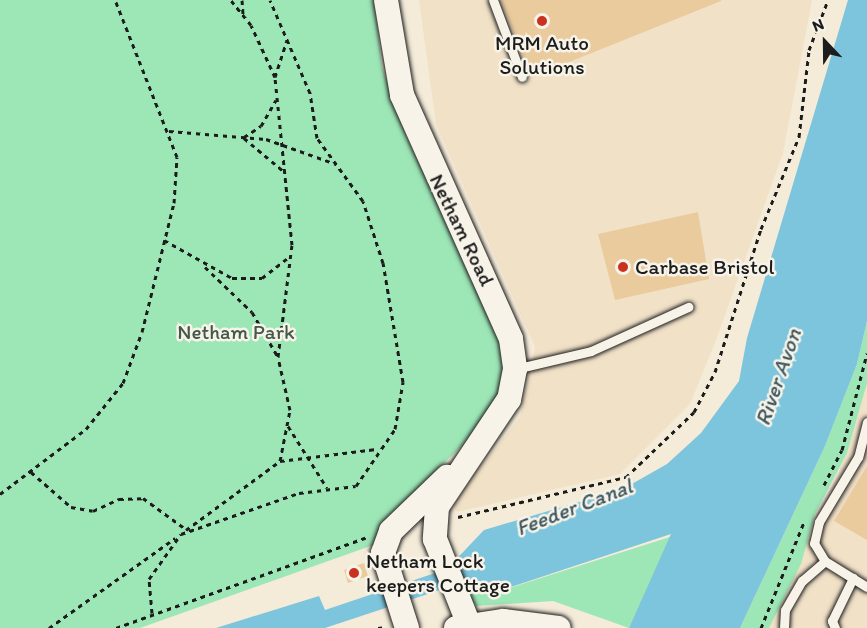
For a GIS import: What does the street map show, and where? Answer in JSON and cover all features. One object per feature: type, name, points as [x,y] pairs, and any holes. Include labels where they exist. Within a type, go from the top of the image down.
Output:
[{"type":"street","name":"Netham Road","points":[[386,0],[402,95],[501,311],[515,369]]},
{"type":"street","points":[[515,369],[500,416],[437,507],[440,554],[457,601],[463,626],[503,621],[560,628]]},
{"type":"street","points":[[405,622],[383,553],[391,531],[474,453]]},
{"type":"lane","points":[[493,0],[522,77]]},
{"type":"lane","points":[[515,369],[591,351],[688,307]]},
{"type":"lane","points":[[867,422],[858,457],[819,522],[814,543],[825,561],[867,586]]},
{"type":"lane","points":[[784,628],[785,610],[802,581],[825,561]]},
{"type":"lane","points":[[835,628],[832,621],[852,578]]},
{"type":"path","points":[[0,494],[86,429],[123,383],[142,332],[174,202],[177,157],[169,131],[115,0]]},
{"type":"path","points":[[231,0],[243,16],[275,77]]},
{"type":"path","points":[[242,0],[243,16]]},
{"type":"path","points":[[152,614],[149,579],[181,534],[327,488],[356,486],[377,449],[395,429],[403,382],[383,263],[363,201],[317,138],[310,93],[270,0]]},
{"type":"path","points":[[278,357],[290,256],[275,77],[287,38]]},
{"type":"path","points":[[242,138],[261,126],[276,100]]},
{"type":"path","points":[[169,131],[280,142],[338,164]]},
{"type":"path","points":[[242,138],[257,144],[283,172]]},
{"type":"path","points":[[164,240],[202,264],[232,278],[262,278],[290,256]]},
{"type":"path","points":[[202,264],[252,312],[278,357],[289,386],[287,424],[280,461]]},
{"type":"path","points":[[821,490],[842,450],[867,353]]},
{"type":"path","points":[[287,424],[302,455],[327,488]]},
{"type":"path","points":[[49,628],[280,461],[302,455],[377,449]]},
{"type":"path","points":[[31,472],[71,507],[93,511],[119,499],[143,498],[187,530]]},
{"type":"path","points":[[761,628],[806,519]]},
{"type":"path","points":[[116,628],[365,536]]},
{"type":"shaded area","points":[[419,0],[812,0],[783,153],[716,340],[690,404],[620,474],[457,512],[453,503],[520,417],[535,347],[436,124]]},
{"type":"shaded area","points":[[867,383],[867,628],[769,628],[847,453]]},
{"type":"green space","name":"Netham Park","points":[[0,0],[374,0],[382,67],[406,136],[496,321],[505,365],[501,394],[485,423],[386,520],[376,544],[140,628],[0,628]]},
{"type":"green space","points":[[867,321],[867,383],[847,453],[815,514],[801,564],[769,628],[740,628],[825,446],[857,364]]},
{"type":"green space","points":[[673,536],[629,628],[553,601],[476,606],[461,583],[488,595]]},
{"type":"water","points":[[848,0],[867,0],[867,321],[857,364],[825,446],[740,628],[629,628],[671,534],[487,595],[461,583],[325,628],[216,628],[319,596],[325,610],[447,569],[484,530],[623,489],[667,464],[701,433],[739,381],[747,338]]},
{"type":"building","points":[[501,0],[721,0],[721,1],[532,77]]},
{"type":"building","points":[[698,212],[709,279],[615,300],[598,234]]},
{"type":"building","points":[[867,466],[867,540],[834,521]]},
{"type":"building","name":"Netham Lock keepers Cottage","points":[[364,563],[368,576],[348,583],[344,570]]},
{"type":"place","name":"MRM Auto Solutions","points":[[542,21]]},
{"type":"place","name":"Carbase Bristol","points":[[623,267]]},
{"type":"place","name":"Netham Lock keepers Cottage","points":[[354,573]]},
{"type":"water label","name":"River Avon","points":[[778,377]]},
{"type":"water label","name":"Feeder Canal","points":[[574,507]]}]
